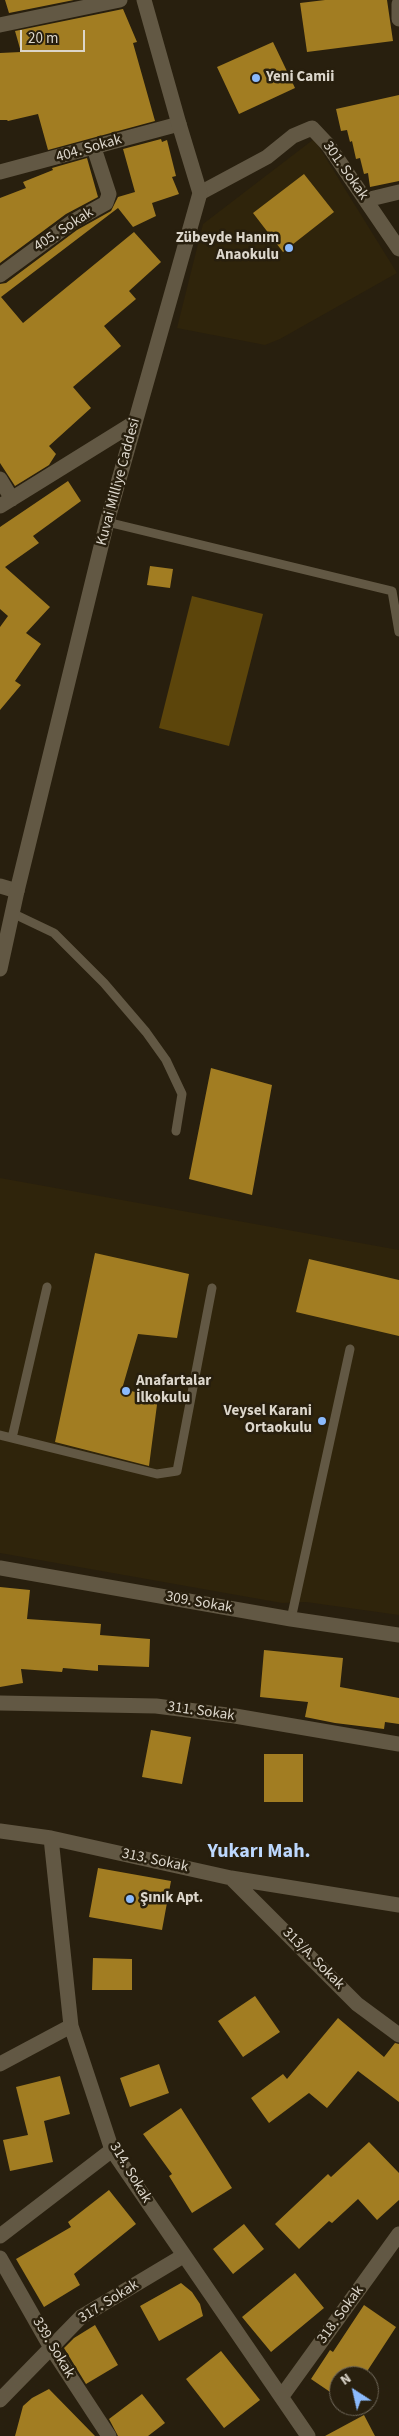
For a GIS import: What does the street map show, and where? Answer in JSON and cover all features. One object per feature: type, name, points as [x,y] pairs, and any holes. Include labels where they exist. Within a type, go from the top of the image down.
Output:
[{"type":"street","points":[[0,25],[120,0]]},
{"type":"street","points":[[144,0],[200,192]]},
{"type":"street","points":[[399,4],[399,18]]},
{"type":"street","name":"404. Sokak","points":[[0,172],[179,124]]},
{"type":"street","name":"301. Sokak","points":[[200,192],[267,158],[293,136],[312,128],[328,145],[399,248]]},
{"type":"street","name":"405. Sokak","points":[[0,275],[72,222],[106,203],[110,194],[94,148]]},
{"type":"street","name":"Kuvai Milliye Caddesi","points":[[0,969],[17,891],[107,522],[200,192]]},
{"type":"street","points":[[366,200],[399,192]]},
{"type":"street","points":[[0,479],[6,503],[134,423]]},
{"type":"street","points":[[0,886],[17,891]]},
{"type":"street","name":"309. Sokak","points":[[0,1568],[291,1619],[399,1635]]},
{"type":"street","name":"311. Sokak","points":[[0,1703],[156,1706],[235,1716],[399,1744]]},
{"type":"street","name":"313. Sokak","points":[[0,1831],[51,1838],[231,1878],[399,1905]]},
{"type":"street","name":"314. Sokak","points":[[51,1838],[72,2026],[112,2150],[308,2436]]},
{"type":"street","name":"313/A. Sokak","points":[[231,1878],[357,2004],[399,2035]]},
{"type":"street","points":[[0,2064],[72,2026]]},
{"type":"street","points":[[0,2236],[112,2150]]},
{"type":"street","name":"318. Sokak","points":[[282,2396],[399,2234]]},
{"type":"street","name":"317. Sokak","points":[[0,2400],[50,2346],[81,2317],[183,2256]]},
{"type":"street","name":"339. Sokak","points":[[0,2258],[50,2346],[108,2436]]},
{"type":"lane","points":[[107,522],[392,591],[399,632]]},
{"type":"lane","points":[[12,913],[54,933],[104,983],[146,1032],[166,1060],[182,1094],[176,1132]]},
{"type":"lane","points":[[12,1438],[47,1287]]},
{"type":"lane","points":[[0,1435],[157,1474],[177,1471],[212,1288]]},
{"type":"lane","points":[[291,1619],[350,1349]]},
{"type":"shaded area","name":"Zübeyde Hanım Anaokulu","points":[[314,139],[397,273],[280,339],[265,345],[177,328],[203,224]]},
{"type":"shaded area","points":[[192,596],[263,614],[229,746],[159,728]]},
{"type":"shaded area","name":"Anafartalar İlkokulu","points":[[0,1178],[399,1250],[399,1615],[306,1602],[282,1603],[0,1553]]},
{"type":"building","points":[[5,0],[74,0],[9,13]]},
{"type":"building","points":[[325,0],[387,0],[393,41],[307,52],[300,3]]},
{"type":"building","points":[[123,9],[137,42],[133,43],[155,121],[48,150],[38,114],[8,121],[0,120],[0,53],[21,52],[15,31]]},
{"type":"building","name":"Yeni Camii","points":[[273,42],[295,88],[239,114],[217,67]]},
{"type":"building","points":[[399,95],[399,181],[370,187],[368,173],[364,174],[360,158],[356,159],[352,141],[350,142],[347,130],[341,131],[336,109]]},
{"type":"building","points":[[161,139],[162,142],[167,140],[176,176],[172,177],[179,194],[152,203],[156,216],[133,227],[118,208],[1,297],[23,323],[134,232],[161,262],[129,291],[136,299],[104,326],[121,346],[73,387],[91,408],[49,446],[56,454],[49,465],[15,486],[0,463],[0,284],[6,283],[77,230],[111,211],[118,197],[135,192],[123,149]]},
{"type":"building","points":[[87,158],[98,197],[66,214],[0,263],[0,198],[26,188],[23,182],[53,170],[52,168]]},
{"type":"building","points":[[304,174],[334,212],[283,252],[253,213]]},
{"type":"building","points":[[68,481],[81,501],[33,536],[39,543],[5,567],[50,607],[26,633],[41,644],[15,681],[21,685],[0,710],[0,627],[8,616],[0,609],[0,527]]},
{"type":"building","points":[[150,566],[173,569],[170,588],[147,585]]},
{"type":"building","points":[[211,1068],[272,1085],[252,1195],[189,1179]]},
{"type":"building","points":[[95,1253],[189,1274],[177,1338],[138,1334],[122,1389],[158,1397],[149,1466],[55,1442]]},
{"type":"building","points":[[309,1259],[399,1280],[399,1336],[296,1312]]},
{"type":"building","points":[[0,1587],[30,1590],[27,1619],[101,1624],[100,1635],[150,1639],[149,1667],[98,1665],[98,1671],[63,1668],[62,1672],[21,1669],[23,1683],[0,1687]]},
{"type":"building","points":[[264,1650],[343,1658],[340,1687],[399,1698],[399,1724],[385,1722],[384,1729],[335,1723],[305,1717],[308,1702],[260,1697]]},
{"type":"building","points":[[151,1730],[191,1737],[182,1784],[142,1777]]},
{"type":"building","points":[[264,1754],[303,1754],[303,1802],[264,1802]]},
{"type":"building","name":"Şınık Apt.","points":[[98,1868],[171,1881],[162,1930],[89,1917]]},
{"type":"building","points":[[93,1958],[132,1959],[132,1990],[92,1990]]},
{"type":"building","points":[[255,1996],[280,2032],[243,2057],[218,2021]]},
{"type":"building","points":[[338,2018],[384,2057],[395,2043],[399,2044],[399,2102],[358,2071],[327,2108],[309,2093],[269,2123],[251,2098],[283,2074],[287,2079]]},
{"type":"building","points":[[159,2064],[169,2093],[130,2107],[120,2078]]},
{"type":"building","points":[[60,2076],[70,2114],[44,2121],[53,2162],[10,2171],[3,2140],[28,2135],[16,2087]]},
{"type":"building","points":[[181,2108],[232,2188],[192,2213],[169,2176],[172,2174],[143,2134]]},
{"type":"building","points":[[369,2142],[399,2173],[399,2200],[377,2220],[358,2199],[332,2223],[329,2221],[299,2249],[275,2224],[328,2174],[331,2177]]},
{"type":"building","points":[[109,2190],[136,2224],[74,2274],[80,2285],[44,2307],[16,2259],[71,2227],[68,2222]]},
{"type":"building","points":[[244,2224],[264,2249],[233,2274],[213,2249]]},
{"type":"building","points":[[295,2273],[324,2308],[271,2352],[242,2317]]},
{"type":"building","points":[[181,2283],[192,2292],[200,2304],[203,2316],[159,2341],[140,2306]]},
{"type":"building","points":[[364,2305],[396,2327],[371,2366],[329,2366],[329,2391],[311,2379],[330,2350],[333,2352]]},
{"type":"building","points":[[95,2325],[118,2365],[86,2384],[64,2348],[74,2338]]},
{"type":"building","points":[[221,2351],[260,2400],[224,2428],[186,2379]]},
{"type":"building","points":[[49,2389],[95,2436],[15,2436],[23,2406],[32,2398]]},
{"type":"building","points":[[142,2394],[165,2423],[148,2436],[118,2436],[109,2419]]},
{"type":"building","points":[[365,2416],[375,2436],[325,2436]]},
{"type":"place","name":"Yeni Camii","points":[[256,78]]},
{"type":"place","name":"Zübeyde Hanım Anaokulu","points":[[289,248]]},
{"type":"place","name":"Anafartalar İlkokulu","points":[[126,1391]]},
{"type":"place","name":"Veysel Karani Ortaokulu","points":[[322,1421]]},
{"type":"place","name":"Şınık Apt.","points":[[130,1899]]},
{"type":"district","name":"Yukarı Mah.","points":[[259,1853]]}]
